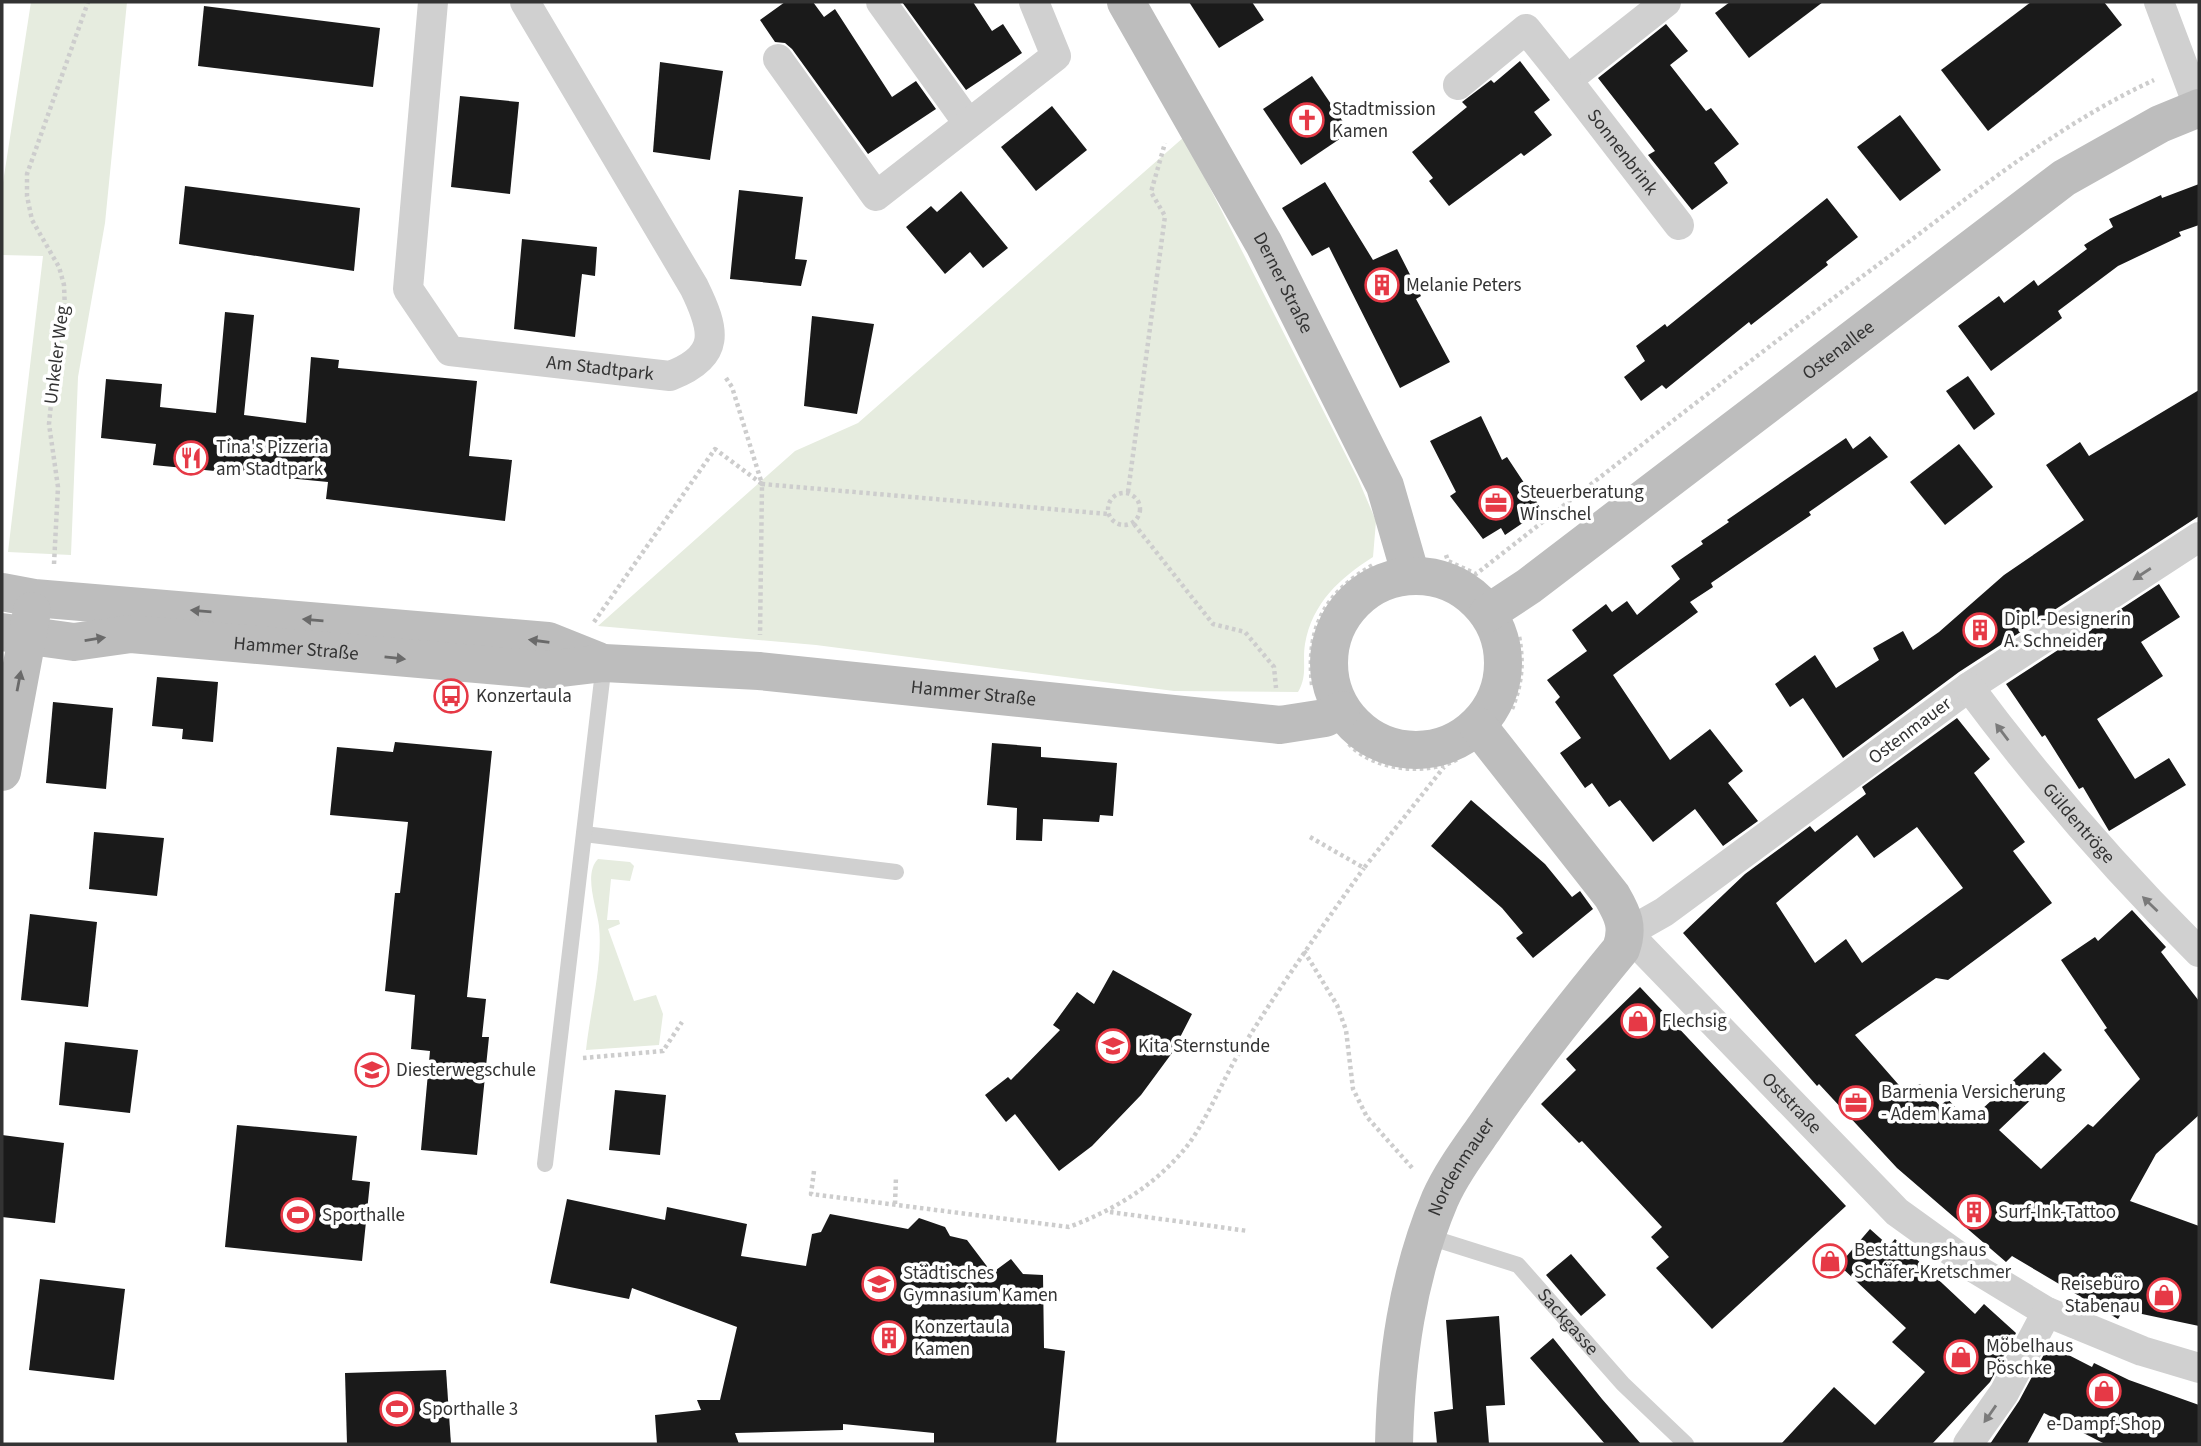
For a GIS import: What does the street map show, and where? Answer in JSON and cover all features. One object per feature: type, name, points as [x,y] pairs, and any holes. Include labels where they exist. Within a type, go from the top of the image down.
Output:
[{"type":"street","name":"Am Stadtpark","points":[[433,2],[408,289],[450,351],[670,376],[698,362],[707,352]]},
{"type":"street","points":[[524,2],[694,287],[709,318],[711,339],[707,352]]},
{"type":"street","points":[[881,2],[968,123]]},
{"type":"street","points":[[778,59],[876,196],[1056,56],[1034,2]]},
{"type":"street","name":"Derner Straße","points":[[1126,2],[1264,244],[1420,560]]},
{"type":"street","points":[[1567,80],[1666,2]]},
{"type":"street","points":[[2159,2],[2199,108]]},
{"type":"street","name":"Sonnenbrink","points":[[1458,85],[1526,29],[1679,225]]},
{"type":"street","name":"Ostenallee","points":[[1496,608],[2064,178],[2160,124],[2199,108]]},
{"type":"street","name":"Ostenmauer","points":[[1627,933],[1664,912],[1969,687],[2199,537]]},
{"type":"street","points":[[1420,560],[1441,579],[1496,608],[1504,672],[1484,734],[1445,747],[1406,751],[1369,738],[1333,714],[1329,652],[1338,623],[1357,599],[1420,560]]},
{"type":"street","points":[[2,772],[15,634],[30,597]]},
{"type":"street","name":"Hammer Straße","points":[[30,597],[548,641],[604,663]]},
{"type":"street","name":"Hammer Straße","points":[[15,634],[74,642],[131,634],[545,670],[604,663],[759,671],[1280,725],[1333,714]]},
{"type":"street","name":"Güldentröge","points":[[1969,687],[2032,772],[2140,894],[2199,952]]},
{"type":"street","name":"Oststraße","points":[[1484,734],[1612,896],[1623,916],[1627,933],[1897,1212],[1976,1269],[2047,1312],[2142,1351],[2199,1368]]},
{"type":"street","name":"Nordenmauer","points":[[1394,1444],[1395,1388],[1405,1319],[1426,1236],[1441,1196],[1500,1103],[1621,949],[1627,933]]},
{"type":"street","points":[[1968,1444],[2004,1393],[2047,1312]]},
{"type":"lane","points":[[545,1164],[604,663]]},
{"type":"lane","points":[[584,834],[896,872]]},
{"type":"lane","name":"Sackgasse","points":[[1426,1236],[1518,1265],[1623,1384],[1686,1444]]},
{"type":"path","name":"Unkeler Weg","points":[[30,597],[58,487],[49,424],[56,354],[65,311],[64,285],[59,267],[32,220],[27,197],[27,174],[88,2]]},
{"type":"path","points":[[1476,574],[1752,358],[2040,143],[2091,110],[2185,67]]},
{"type":"path","points":[[1128,492],[1165,216],[1152,192]]},
{"type":"path","points":[[707,352],[732,387],[762,484],[759,671]]},
{"type":"path","points":[[566,648],[567,620],[596,622],[715,449],[762,484],[1108,514]]},
{"type":"path","points":[[1128,492],[1138,498],[1140,512],[1134,524],[1123,526],[1114,522],[1108,514],[1107,504],[1113,494],[1128,492]]},
{"type":"path","points":[[1134,524],[1213,624],[1245,632],[1274,667],[1280,725]]},
{"type":"path","points":[[1420,560],[1448,561]]},
{"type":"path","points":[[814,1171],[811,1194],[1069,1227],[1109,1212],[1150,1184],[1185,1149],[1238,1055],[1304,951],[1364,868],[1445,766],[1508,718],[1520,690],[1523,660],[1518,630],[1496,608],[1476,574],[1448,561],[1377,563],[1350,578],[1329,600],[1314,628],[1309,659],[1312,690],[1333,714],[1356,752],[1399,769],[1445,766]]},
{"type":"path","points":[[1310,837],[1364,868]]},
{"type":"path","points":[[1304,951],[1337,1004],[1346,1030],[1353,1089],[1367,1117],[1441,1196]]},
{"type":"path","points":[[557,1061],[663,1051],[682,1022]]},
{"type":"path","points":[[895,1204],[896,1177]]},
{"type":"path","points":[[1109,1212],[1248,1231]]},
{"type":"shaded area","points":[[31,2],[127,2],[105,223],[78,377],[71,555],[8,552],[43,256],[2,255],[2,189]]},
{"type":"shaded area","points":[[1184,137],[1358,479],[1376,521],[1373,557],[1329,593],[1314,616],[1305,644],[1304,674],[1298,692],[1174,691],[816,645],[598,626],[795,451],[858,423]]},
{"type":"shaded area","points":[[598,859],[630,862],[634,866],[630,881],[611,879],[607,920],[619,920],[620,924],[608,929],[634,1001],[656,995],[663,1014],[659,1045],[586,1050],[599,956],[599,926],[591,882]]},
{"type":"building","points":[[785,2],[813,2],[824,17],[835,9],[892,97],[916,81],[936,109],[868,154],[792,49],[785,43],[775,42],[760,20]]},
{"type":"building","points":[[902,2],[973,2],[992,31],[1003,24],[1022,53],[966,90]]},
{"type":"building","points":[[1189,2],[1252,2],[1264,20],[1219,48]]},
{"type":"building","points":[[1730,2],[1823,2],[1749,58],[1715,13]]},
{"type":"building","points":[[2031,2],[2104,2],[2122,25],[1988,131],[1941,70]]},
{"type":"building","points":[[204,6],[380,28],[373,87],[198,66]]},
{"type":"building","points":[[1666,24],[1688,51],[1670,65],[1706,111],[1711,108],[1739,144],[1714,163],[1728,183],[1692,210],[1648,155],[1655,151],[1598,78]]},
{"type":"building","points":[[1520,61],[1550,100],[1534,112],[1552,135],[1524,156],[1521,153],[1449,206],[1429,181],[1433,178],[1412,152],[1467,107],[1462,102],[1491,80],[1494,83]]},
{"type":"building","points":[[660,62],[723,71],[710,160],[653,152]]},
{"type":"building","name":"Stadtmission Kamen","points":[[1312,76],[1350,132],[1301,165],[1263,109]]},
{"type":"building","points":[[460,96],[519,102],[510,194],[451,187]]},
{"type":"building","points":[[1052,106],[1087,150],[1036,191],[1001,147]]},
{"type":"building","points":[[1900,115],[1941,170],[1900,201],[1857,147]]},
{"type":"building","points":[[1325,182],[1373,260],[1397,249],[1421,296],[1416,299],[1450,362],[1400,388],[1329,247],[1312,256],[1282,208]]},
{"type":"building","points":[[2199,184],[2199,225],[2179,232],[2181,236],[2118,266],[2058,311],[2062,318],[1991,371],[1958,326],[1999,296],[2004,303],[2034,280],[2038,286],[2087,249],[2084,245],[2113,227],[2109,219],[2161,195],[2162,198]]},
{"type":"building","points":[[185,186],[360,208],[354,271],[179,244]]},
{"type":"building","points":[[739,190],[803,197],[795,259],[807,260],[801,286],[730,279]]},
{"type":"building","points":[[961,191],[1008,248],[983,268],[970,252],[945,274],[906,227],[931,206],[937,212]]},
{"type":"building","points":[[1827,198],[1858,237],[1826,262],[1828,265],[1751,325],[1749,322],[1666,389],[1662,385],[1641,401],[1624,377],[1645,361],[1636,346],[1665,324],[1667,327]]},
{"type":"building","points":[[522,239],[597,247],[595,276],[582,274],[575,337],[514,329]]},
{"type":"building","points":[[225,312],[254,315],[244,415],[306,423],[311,357],[339,360],[338,368],[477,381],[469,456],[512,460],[505,521],[326,499],[328,482],[153,465],[156,444],[101,438],[106,379],[162,384],[160,407],[216,413]]},
{"type":"building","points":[[812,316],[874,324],[857,414],[804,406]]},
{"type":"building","points":[[1968,376],[1995,414],[1974,430],[1946,391]]},
{"type":"building","points":[[2199,390],[2199,516],[1959,672],[1843,758],[1803,698],[1790,707],[1775,684],[1815,655],[1836,688],[1879,660],[1873,648],[1903,631],[1913,650],[1939,632],[2004,575],[2084,520],[2046,465],[2080,442],[2089,456]]},
{"type":"building","points":[[1481,416],[1502,460],[1507,457],[1542,510],[1505,535],[1501,528],[1483,539],[1450,496],[1456,492],[1430,441]]},
{"type":"building","points":[[1870,436],[1888,457],[1809,512],[1811,515],[1711,583],[1713,587],[1690,602],[1698,612],[1613,675],[1670,760],[1710,729],[1743,771],[1728,783],[1758,821],[1723,846],[1695,809],[1653,842],[1620,800],[1609,807],[1592,783],[1585,788],[1560,753],[1581,738],[1555,702],[1560,697],[1547,680],[1587,651],[1572,630],[1606,604],[1612,612],[1627,601],[1637,615],[1680,579],[1671,566],[1703,544],[1701,541],[1729,522],[1727,520],[1846,438],[1853,449]]},
{"type":"building","points":[[1959,444],[1993,487],[1945,525],[1910,482]]},
{"type":"building","points":[[2159,584],[2180,617],[2141,642],[2163,676],[2097,719],[2135,779],[2169,758],[2186,785],[2109,831],[2083,787],[2079,789],[2045,735],[2042,737],[2006,684]]},
{"type":"building","points":[[157,677],[218,682],[213,742],[182,739],[183,729],[152,726]]},
{"type":"building","points":[[53,702],[113,708],[106,789],[46,783]]},
{"type":"building","points":[[1957,718],[1990,759],[1974,773],[2025,842],[2013,851],[2052,903],[1948,980],[1936,978],[1855,1035],[1905,1092],[1920,1084],[1940,1106],[1948,1099],[1968,1122],[2044,1052],[2062,1070],[1999,1130],[2041,1169],[2088,1124],[2093,1127],[2140,1079],[2104,1030],[2107,1028],[2061,960],[2095,937],[2098,941],[2132,910],[2166,947],[2161,952],[2199,1001],[2199,1115],[2156,1154],[2130,1201],[2199,1226],[2199,1326],[2123,1310],[2118,1319],[2012,1256],[2006,1262],[1897,1168],[1819,1084],[1817,1086],[1683,933],[1745,874],[1810,826],[1815,832],[1866,794],[1862,787]],"holes":[[[1917,827],[1963,888],[1862,963],[1846,939],[1815,963],[1776,903],[1857,835],[1874,858]]]},
{"type":"building","name":"Diesterwegschule","points":[[395,742],[492,751],[467,997],[486,999],[482,1037],[489,1037],[477,1155],[421,1150],[430,1051],[411,1049],[415,995],[385,991],[395,893],[400,893],[408,822],[330,815],[337,747],[393,752]]},
{"type":"building","points":[[992,743],[1041,747],[1041,757],[1117,763],[1113,816],[1100,815],[1099,822],[1043,819],[1042,841],[1016,840],[1017,808],[987,805]]},
{"type":"building","points":[[1471,800],[1545,864],[1572,897],[1580,891],[1593,909],[1533,958],[1516,938],[1523,933],[1502,908],[1431,846]]},
{"type":"building","points":[[94,832],[164,838],[157,896],[89,889]]},
{"type":"building","points":[[30,914],[97,922],[88,1007],[21,1000]]},
{"type":"building","points":[[1113,970],[1192,1014],[1172,1053],[1141,1095],[1092,1146],[1059,1171],[1015,1114],[1006,1122],[985,1095],[1008,1077],[1011,1080],[1060,1030],[1053,1025],[1077,992],[1094,1004]]},
{"type":"building","points":[[1640,987],[1846,1206],[1712,1329],[1656,1268],[1669,1257],[1651,1237],[1662,1227],[1582,1141],[1579,1143],[1541,1104],[1576,1070],[1566,1059]]},
{"type":"building","points":[[65,1042],[138,1050],[130,1113],[59,1105]]},
{"type":"building","points":[[615,1090],[666,1095],[660,1155],[609,1150]]},
{"type":"building","name":"Sporthalle","points":[[237,1125],[357,1136],[352,1180],[370,1182],[362,1261],[225,1247]]},
{"type":"building","points":[[2,1135],[64,1143],[55,1223],[2,1217]]},
{"type":"building","name":"Konzertaula Kamen","points":[[567,1199],[665,1220],[667,1207],[747,1224],[741,1256],[806,1266],[812,1234],[821,1232],[830,1214],[908,1229],[919,1218],[945,1227],[950,1236],[967,1240],[992,1273],[1011,1259],[1023,1274],[1043,1275],[1044,1348],[1065,1351],[1056,1444],[934,1444],[934,1433],[843,1424],[843,1430],[735,1433],[739,1444],[657,1444],[655,1415],[701,1410],[697,1400],[720,1400],[737,1327],[632,1288],[629,1299],[550,1283]]},
{"type":"building","name":"Möbelhaus Pöschke","points":[[1870,1229],[1889,1246],[1895,1239],[1975,1314],[1984,1304],[2016,1333],[1990,1382],[1932,1444],[1781,1444],[1834,1387],[1875,1425],[1925,1372],[1892,1342],[1906,1328],[1839,1265]]},
{"type":"building","points":[[1571,1254],[1606,1295],[1581,1316],[1546,1275]]},
{"type":"building","points":[[40,1279],[125,1289],[114,1380],[29,1370]]},
{"type":"building","points":[[1499,1316],[1505,1405],[1486,1406],[1489,1444],[1437,1444],[1434,1412],[1453,1409],[1446,1320]]},
{"type":"building","points":[[1553,1338],[1641,1444],[1605,1444],[1530,1358]]},
{"type":"building","points":[[2049,1345],[2092,1367],[2094,1363],[2129,1380],[2199,1405],[2199,1444],[2105,1444],[2044,1413],[2027,1444],[1990,1444],[2019,1401]]},
{"type":"building","name":"Sporthalle 3","points":[[446,1370],[451,1444],[347,1444],[345,1373]]},
{"type":"place","name":"Stadtmission Kamen","points":[[1307,120]]},
{"type":"place","name":"Melanie Peters","points":[[1382,285]]},
{"type":"place","name":"Tina's Pizzeria am Stadtpark","points":[[191,458]]},
{"type":"place","name":"Steuerberatung Winschel","points":[[1496,503]]},
{"type":"place","name":"Dipl.-Designerin A. Schneider","points":[[1980,630]]},
{"type":"place","name":"Konzertaula","points":[[451,696]]},
{"type":"place","name":"Flechsig","points":[[1638,1021]]},
{"type":"place","name":"Kita Sternstunde","points":[[1113,1046]]},
{"type":"place","name":"Diesterwegschule","points":[[372,1070]]},
{"type":"place","name":"Barmenia Versicherung - Adem Kama","points":[[1856,1103]]},
{"type":"place","name":"Surf-Ink-Tattoo","points":[[1974,1212]]},
{"type":"place","name":"Sporthalle","points":[[298,1215]]},
{"type":"place","name":"Bestattungshaus Schäfer-Kretschmer","points":[[1830,1261]]},
{"type":"place","name":"Städtisches Gymnasium Kamen","points":[[879,1284]]},
{"type":"place","name":"Reisebüro Stabenau","points":[[2164,1295]]},
{"type":"place","name":"Konzertaula Kamen","points":[[889,1338]]},
{"type":"place","name":"Möbelhaus Pöschke","points":[[1961,1357]]},
{"type":"place","name":"e-Dampf-Shop","points":[[2104,1391]]},
{"type":"place","name":"Sporthalle 3","points":[[397,1409]]}]
